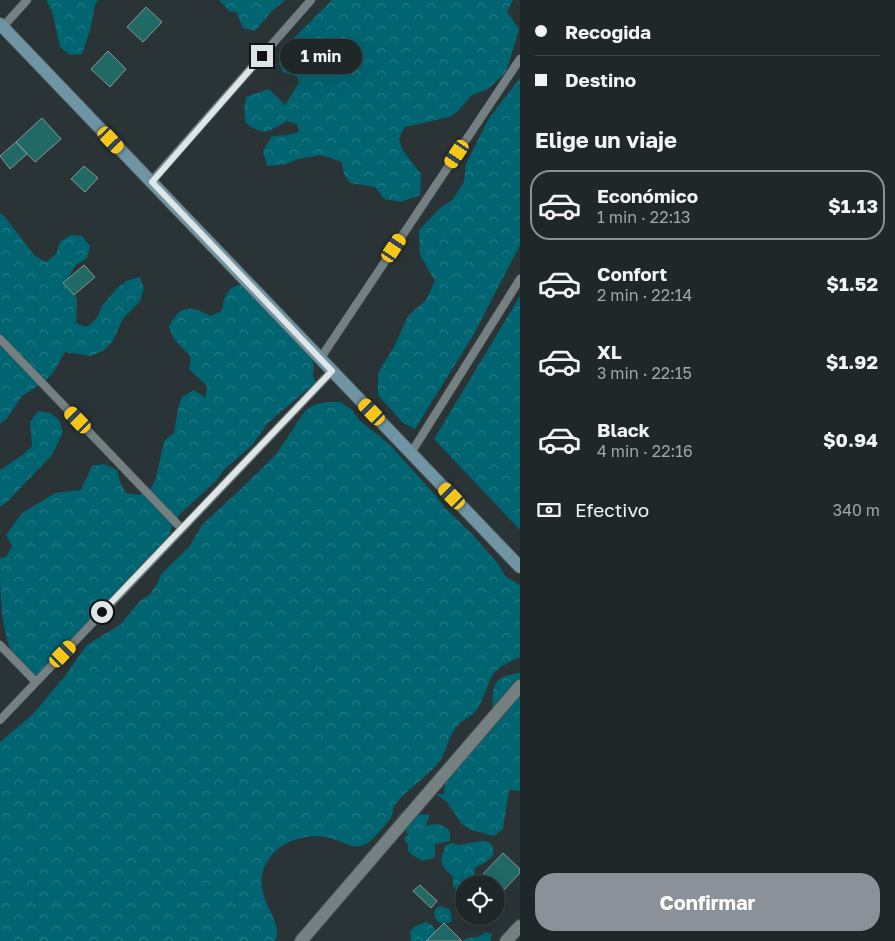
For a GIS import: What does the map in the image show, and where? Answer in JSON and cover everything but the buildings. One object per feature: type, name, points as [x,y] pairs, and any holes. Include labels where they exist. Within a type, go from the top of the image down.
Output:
[{"type":"street","points":[[1,27],[520,567]]},
{"type":"street","points":[[301,941],[520,686]]},
{"type":"street","points":[[506,941],[520,926]]},
{"type":"lane","points":[[1,27],[27,0]]},
{"type":"lane","points":[[152,182],[311,0]]},
{"type":"lane","points":[[320,358],[520,59]]},
{"type":"lane","points":[[411,453],[520,279]]},
{"type":"lane","points":[[0,339],[182,528]]},
{"type":"lane","points":[[0,720],[332,371]]},
{"type":"lane","points":[[0,645],[36,682]]},
{"type":"green space","points":[[46,0],[98,0],[82,54],[70,55],[60,47],[52,11]]},
{"type":"green space","points":[[219,0],[285,0],[271,12],[255,31],[243,28],[236,12],[229,11]]},
{"type":"green space","points":[[332,0],[513,0],[507,12],[519,29],[506,72],[488,89],[472,95],[457,112],[449,117],[405,127],[399,138],[402,149],[421,174],[420,195],[401,202],[384,199],[375,187],[350,183],[344,174],[342,162],[321,155],[298,159],[286,164],[267,166],[263,151],[272,136],[289,135],[299,132],[297,124],[287,121],[270,130],[262,131],[246,123],[244,110],[246,97],[269,89],[285,105],[299,83],[298,77],[283,72],[279,63],[286,46]]},
{"type":"green space","points":[[520,78],[520,245],[474,334],[415,429],[403,423],[378,395],[378,373],[394,347],[408,316],[426,300],[435,281],[420,255],[419,230],[439,209],[453,199],[464,182],[466,164],[489,118]]},
{"type":"green space","points":[[0,213],[35,256],[46,262],[56,254],[60,242],[71,235],[82,236],[90,246],[87,258],[76,265],[69,276],[71,289],[77,299],[76,323],[87,327],[97,318],[102,306],[117,288],[128,280],[140,277],[144,288],[140,301],[123,319],[112,342],[103,351],[91,356],[65,352],[53,373],[44,382],[22,396],[7,418],[0,424]]},
{"type":"green space","points":[[242,284],[261,294],[272,317],[281,327],[304,339],[314,365],[313,376],[316,382],[268,423],[253,444],[179,515],[168,539],[127,592],[100,621],[68,646],[39,675],[27,676],[11,652],[3,622],[0,558],[6,557],[12,546],[6,535],[22,513],[55,493],[81,490],[92,466],[104,464],[117,470],[120,482],[126,493],[139,495],[150,490],[156,478],[164,441],[174,433],[182,397],[194,390],[205,398],[207,386],[189,369],[191,357],[174,339],[169,327],[177,314],[186,309],[197,310],[210,316],[222,311],[224,299],[231,288]]},
{"type":"green space","points":[[520,296],[520,530],[434,439]]},
{"type":"green space","points":[[340,402],[351,409],[359,420],[390,445],[444,507],[473,535],[499,565],[505,576],[520,585],[520,657],[504,665],[492,676],[478,708],[455,729],[437,765],[405,793],[394,806],[390,819],[369,842],[362,846],[348,845],[330,838],[315,836],[298,839],[276,850],[264,869],[262,882],[263,893],[276,924],[277,933],[275,941],[0,941],[0,742],[33,714],[65,676],[87,645],[121,624],[139,602],[150,594],[162,573],[189,547],[202,525],[277,453],[305,411],[316,404]]},
{"type":"green space","points":[[38,411],[50,413],[59,420],[63,432],[52,455],[0,507],[0,470],[24,454],[32,446],[30,422]]},
{"type":"green space","points":[[520,673],[520,791],[509,790],[503,829],[494,836],[471,830],[461,823],[447,802],[436,794],[444,794],[445,782],[457,761],[456,749],[481,731],[487,724],[491,716],[493,692],[499,680]]},
{"type":"green space","points":[[405,809],[409,810],[410,813],[429,815],[426,826],[439,824],[450,832],[450,841],[435,844],[435,857],[423,861],[408,851],[408,845],[404,839],[408,835],[398,816]]},
{"type":"green space","points":[[483,841],[489,842],[494,851],[491,858],[475,868],[474,875],[455,875],[455,887],[453,888],[453,876],[445,869],[441,859],[446,845],[452,843],[458,845]]},
{"type":"green space","points":[[440,906],[450,909],[452,921],[445,924],[435,918],[435,910]]},
{"type":"green space","points":[[426,922],[432,925],[436,932],[432,941],[411,941],[410,932],[414,927]]},
{"type":"green space","points":[[486,932],[492,934],[490,941],[463,941],[468,938],[478,937]]},
{"type":"route","points":[[102,612],[332,371],[152,182],[262,56]]}]
